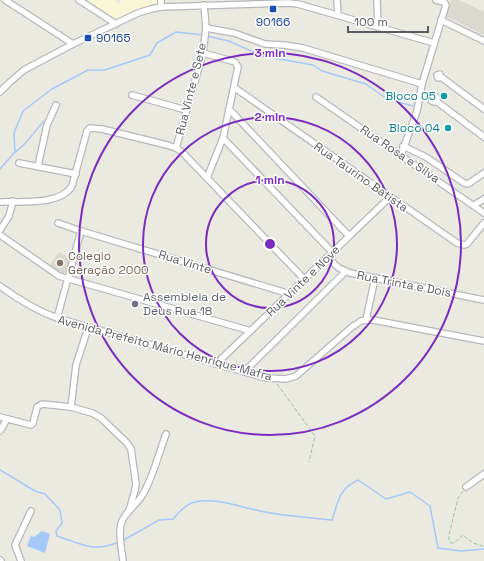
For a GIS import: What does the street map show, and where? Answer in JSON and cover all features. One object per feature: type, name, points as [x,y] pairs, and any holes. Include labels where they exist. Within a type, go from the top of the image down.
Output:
[{"type":"street","points":[[4,0],[73,44]]},
{"type":"street","points":[[81,0],[116,24]]},
{"type":"street","points":[[161,0],[161,7]]},
{"type":"street","points":[[337,0],[338,15]]},
{"type":"street","points":[[377,0],[378,27]]},
{"type":"street","points":[[401,155],[403,146],[412,128],[422,84],[446,6],[444,2],[436,0]]},
{"type":"street","points":[[0,92],[24,70],[73,44],[138,13],[161,7],[298,2],[378,27],[434,42]]},
{"type":"street","name":"Rua Vinte e Sete","points":[[176,148],[203,53],[205,30],[204,5]]},
{"type":"street","points":[[441,20],[484,41]]},
{"type":"street","points":[[205,30],[234,34],[265,44],[303,48],[422,84]]},
{"type":"street","points":[[203,53],[235,62],[238,67],[235,88],[223,138],[207,178]]},
{"type":"street","points":[[441,77],[484,109]]},
{"type":"street","name":"Rua Taurino Batista","points":[[235,88],[460,245],[467,244],[484,223]]},
{"type":"street","points":[[132,95],[186,110]]},
{"type":"street","name":"Rua Rosa e Silva","points":[[316,97],[484,213]]},
{"type":"street","points":[[436,101],[484,137]]},
{"type":"street","points":[[38,166],[47,125],[56,105]]},
{"type":"street","points":[[229,109],[349,236]]},
{"type":"street","points":[[1,202],[43,201],[61,196],[70,190],[76,174],[87,131],[90,128],[102,129],[176,148],[182,152],[304,280]]},
{"type":"street","points":[[223,138],[333,253]]},
{"type":"street","points":[[403,146],[426,157],[464,183],[468,184],[484,174]]},
{"type":"street","points":[[19,163],[76,174]]},
{"type":"street","name":"Rua Vinte e Nove","points":[[216,364],[390,197]]},
{"type":"street","points":[[474,205],[484,199]]},
{"type":"street","points":[[0,230],[9,216],[13,202]]},
{"type":"street","name":"Rua Vinte","points":[[58,223],[290,294]]},
{"type":"street","points":[[57,318],[81,231]]},
{"type":"street","points":[[0,235],[50,271],[67,279],[250,331]]},
{"type":"street","name":"Rua Trinta e Dois","points":[[328,258],[345,272],[484,300]]},
{"type":"street","points":[[244,372],[345,272]]},
{"type":"street","points":[[375,278],[366,320],[388,322],[484,341]]},
{"type":"street","name":"Avenida Prefeito Mário Henrique Mafra","points":[[0,286],[40,312],[57,318],[244,372],[274,379],[286,379],[296,376],[352,327],[361,321],[366,320]]},
{"type":"street","points":[[71,407],[76,364],[88,328]]},
{"type":"street","points":[[0,417],[30,424],[32,423],[37,408],[40,405],[71,407],[92,413],[101,418],[127,443],[131,450],[136,484],[129,511]]},
{"type":"street","points":[[0,431],[8,419]]},
{"type":"street","points":[[123,561],[121,525],[146,487],[166,434]]},
{"type":"street","points":[[466,487],[484,474]]},
{"type":"street","points":[[21,561],[15,545],[31,511]]},
{"type":"path","points":[[274,379],[281,391],[315,436],[309,462]]},
{"type":"path","points":[[466,487],[458,498],[448,540],[451,543],[454,543],[463,535],[473,543],[484,547]]},
{"type":"shaded area","points":[[89,0],[114,0],[120,4],[121,0],[160,0],[160,3],[116,21],[88,2]]},
{"type":"shaded area","points":[[451,0],[459,0],[484,12],[484,35],[445,16],[448,3],[450,3]]},
{"type":"shaded area","name":"Colegio Geração 2000","points":[[59,252],[70,258],[67,268],[62,276],[48,267]]},
{"type":"water","points":[[42,531],[50,534],[45,553],[27,546],[31,536],[34,537]]},
{"type":"waterway","points":[[0,169],[15,152],[14,133],[23,111],[52,89],[88,70],[105,70],[150,55],[157,43],[176,32],[203,35]]},
{"type":"waterway","points":[[207,36],[229,41],[262,56],[313,65],[322,71],[366,84],[387,99],[413,106]]},
{"type":"waterway","points":[[15,152],[27,142],[44,121]]},
{"type":"waterway","points":[[0,470],[35,491],[45,494],[60,510],[62,523],[56,531],[57,536],[95,547],[102,547],[119,542]]},
{"type":"waterway","points":[[122,541],[159,520],[173,519],[189,504],[203,501],[221,502],[298,517],[332,520],[340,496],[346,488],[358,480],[386,499],[410,492],[430,506],[438,548],[461,551],[484,549]]},
{"type":"place","name":"90166","points":[[273,9]]},
{"type":"place","name":"90165","points":[[88,38]]},
{"type":"place","name":"Bloco 05","points":[[444,96]]},
{"type":"place","name":"Bloco 04","points":[[448,128]]},
{"type":"place","name":"Colegio Geração 2000","points":[[60,263]]},
{"type":"place","name":"Assembleia de Deus Rua 18","points":[[135,304]]}]
